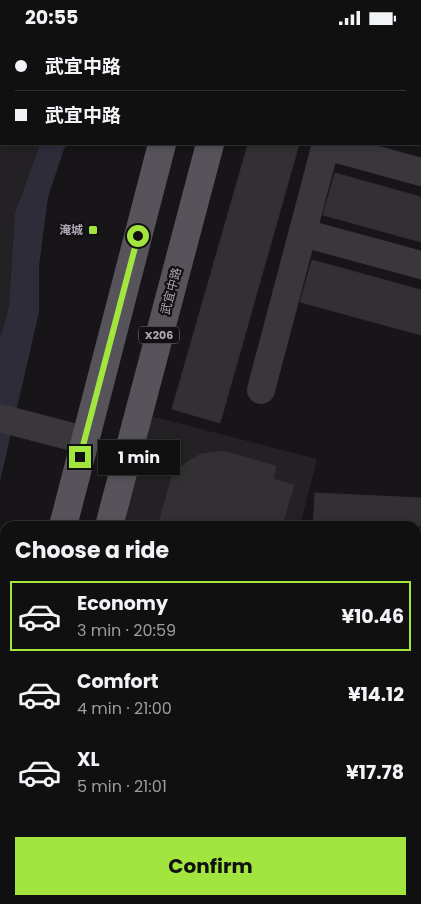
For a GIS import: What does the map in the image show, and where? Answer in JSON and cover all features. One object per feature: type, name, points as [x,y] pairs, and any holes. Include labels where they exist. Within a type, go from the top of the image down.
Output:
[{"type":"main road","points":[[64,521],[162,145]]},
{"type":"main road","name":"武宜中路","points":[[110,521],[210,145]]},
{"type":"street","points":[[261,390],[326,145],[421,172]]},
{"type":"street","points":[[303,233],[421,265]]},
{"type":"street","points":[[0,418],[84,440]]},
{"type":"shaded area","points":[[0,145],[40,145],[15,213],[9,306],[0,339]]},
{"type":"shaded area","points":[[40,145],[67,145],[64,149],[48,197],[39,266],[39,312],[0,481],[0,339],[9,306],[15,213]]},
{"type":"shaded area","points":[[147,415],[317,459],[301,521],[118,521]]},
{"type":"building","points":[[248,145],[299,145],[220,423],[172,409]]},
{"type":"building","points":[[335,173],[421,197],[421,242],[323,215]]},
{"type":"building","points":[[312,260],[421,290],[421,335],[300,302]]},
{"type":"building","points":[[223,451],[276,466],[273,479],[294,485],[283,521],[159,521],[172,476],[186,463],[201,454]]},
{"type":"building","points":[[315,493],[421,498],[421,521],[313,521]]},
{"type":"place","name":"淹城","points":[[93,230]]},
{"type":"route","points":[[80,457],[138,236]]}]
